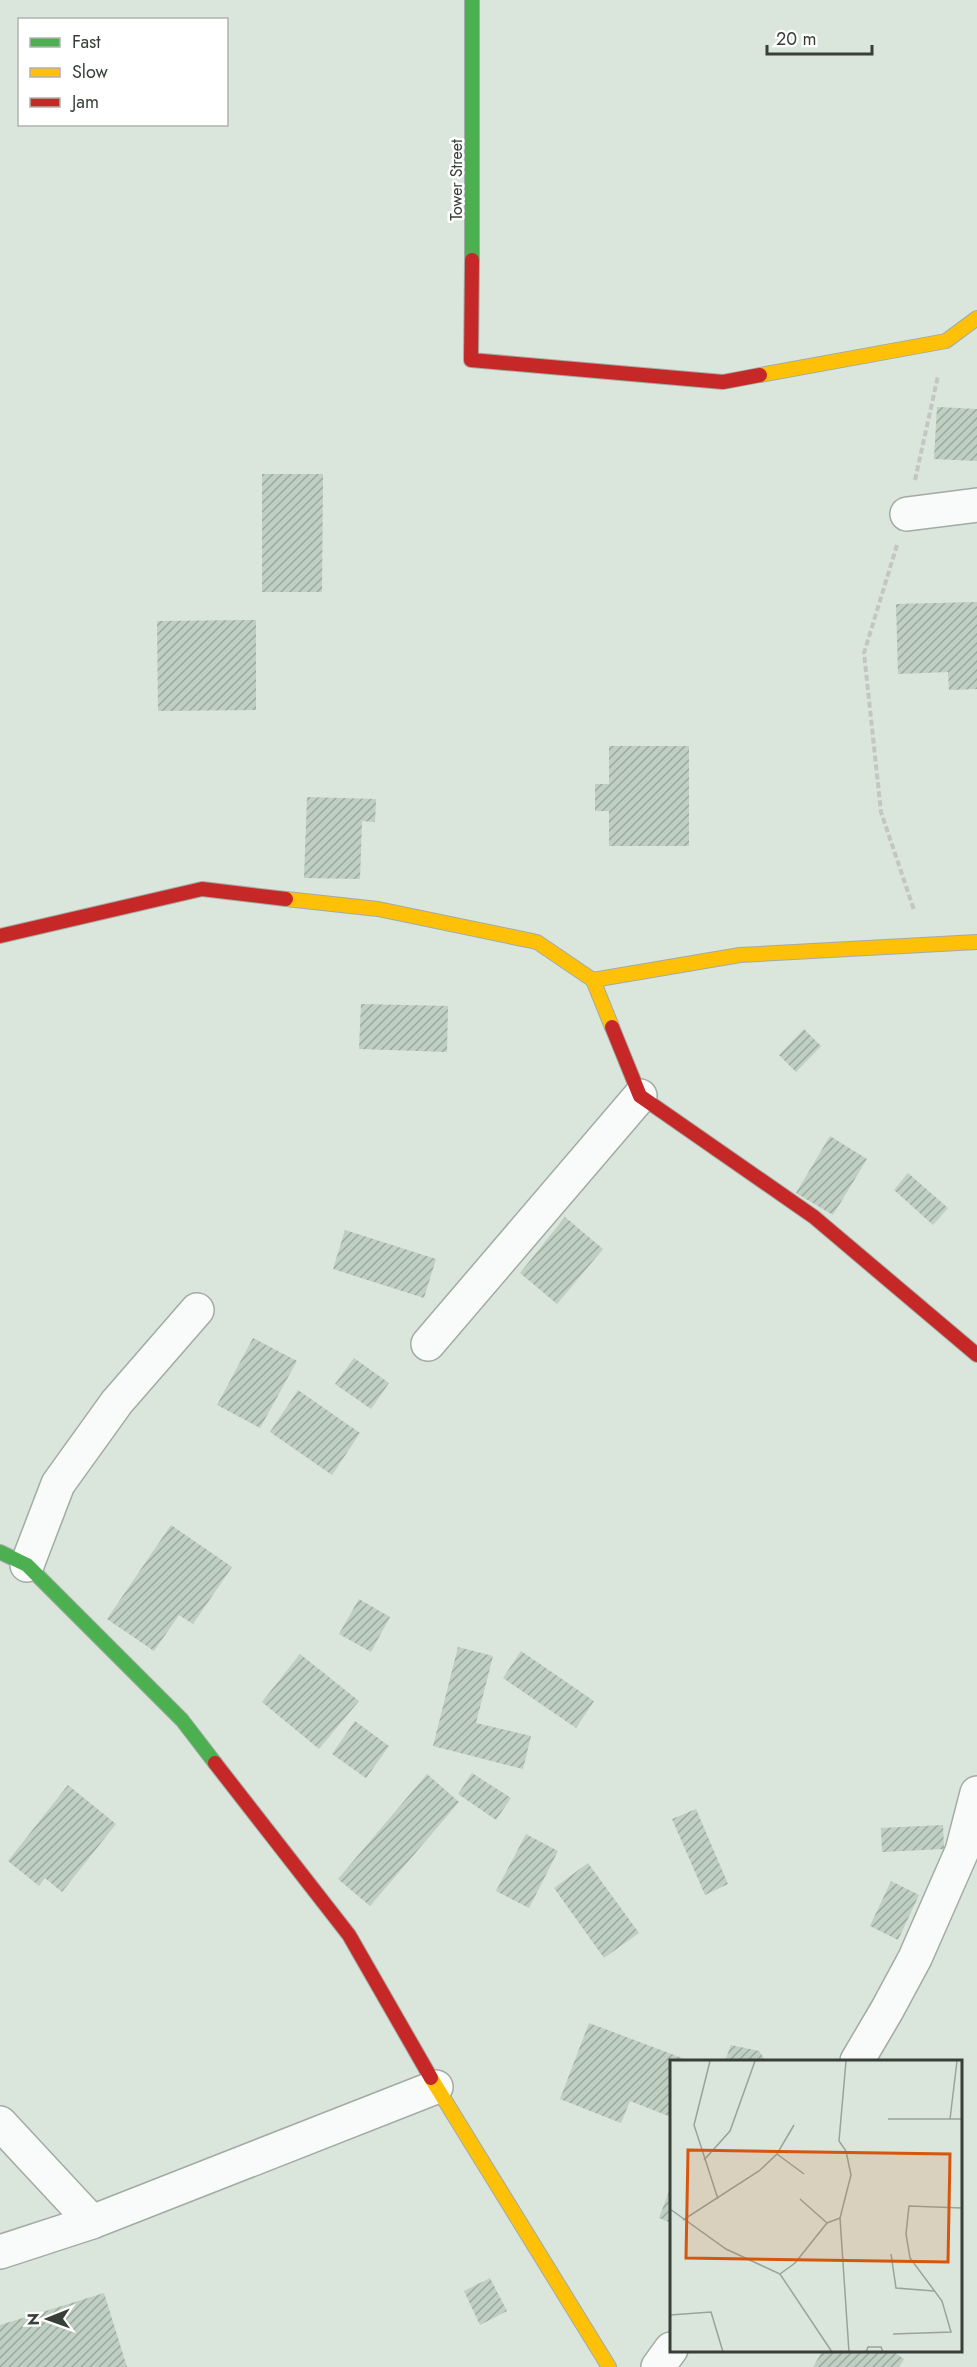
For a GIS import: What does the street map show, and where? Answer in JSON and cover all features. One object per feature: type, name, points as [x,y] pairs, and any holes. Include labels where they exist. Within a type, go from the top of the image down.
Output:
[{"type":"street","name":"Tower Street","points":[[472,0],[471,360],[723,382],[946,341]]},
{"type":"street","points":[[946,341],[977,318]]},
{"type":"street","points":[[907,514],[977,505]]},
{"type":"street","points":[[0,936],[202,889],[378,909],[537,942],[593,980],[640,1096],[814,1217],[977,1355]]},
{"type":"street","points":[[593,980],[740,955],[977,942]]},
{"type":"street","points":[[428,1344],[640,1096]]},
{"type":"street","points":[[197,1310],[117,1402],[58,1484],[14,1558],[182,1719],[349,1935],[436,2088],[609,2367]]},
{"type":"street","points":[[858,2060],[915,1958],[962,1851],[977,1793]]},
{"type":"street","points":[[0,2252],[92,2222],[436,2088]]},
{"type":"street","points":[[0,2123],[92,2222]]},
{"type":"street","points":[[658,2367],[670,2350]]},
{"type":"path","points":[[926,945],[881,812],[864,653],[907,514],[946,341]]},
{"type":"building","points":[[937,407],[977,409],[977,461],[934,459]]},
{"type":"building","points":[[262,474],[323,474],[322,592],[262,592]]},
{"type":"building","points":[[977,602],[977,689],[949,690],[948,672],[898,674],[896,604]]},
{"type":"building","points":[[256,620],[256,710],[158,711],[157,621]]},
{"type":"building","points":[[609,746],[689,746],[689,846],[609,846],[609,811],[595,811],[595,784],[609,784]]},
{"type":"building","points":[[307,797],[376,799],[375,822],[362,821],[360,879],[304,878]]},
{"type":"building","points":[[361,1004],[448,1006],[447,1052],[359,1049]]},
{"type":"building","points":[[804,1029],[821,1046],[796,1072],[779,1055]]},
{"type":"building","points":[[830,1136],[867,1159],[833,1215],[796,1193]]},
{"type":"building","points":[[908,1173],[948,1208],[933,1225],[894,1190]]},
{"type":"building","points":[[565,1217],[603,1249],[557,1304],[520,1273]]},
{"type":"building","points":[[345,1230],[436,1259],[424,1298],[333,1269]]},
{"type":"building","points":[[253,1338],[297,1361],[260,1428],[217,1405]]},
{"type":"building","points":[[354,1358],[389,1383],[371,1409],[335,1384]]},
{"type":"building","points":[[298,1390],[360,1433],[332,1475],[270,1432]]},
{"type":"building","points":[[171,1525],[232,1567],[193,1624],[179,1615],[154,1651],[107,1619]]},
{"type":"building","points":[[359,1599],[390,1617],[371,1652],[339,1634]]},
{"type":"building","points":[[458,1647],[493,1656],[476,1723],[531,1736],[523,1769],[433,1746]]},
{"type":"building","points":[[521,1651],[594,1701],[576,1728],[503,1678]]},
{"type":"building","points":[[300,1654],[359,1701],[319,1749],[262,1702]]},
{"type":"building","points":[[355,1721],[389,1746],[366,1778],[332,1754]]},
{"type":"building","points":[[472,1773],[511,1798],[496,1820],[458,1794]]},
{"type":"building","points":[[427,1774],[459,1802],[370,1906],[338,1879]]},
{"type":"building","points":[[68,1785],[116,1824],[62,1892],[45,1878],[39,1886],[8,1861]]},
{"type":"building","points":[[696,1809],[728,1884],[705,1895],[672,1819]]},
{"type":"building","points":[[943,1825],[944,1849],[882,1852],[881,1828]]},
{"type":"building","points":[[526,1834],[558,1851],[529,1908],[496,1891]]},
{"type":"building","points":[[588,1863],[639,1933],[604,1958],[554,1888]]},
{"type":"building","points":[[891,1881],[919,1895],[898,1940],[870,1926]]},
{"type":"building","points":[[589,2023],[687,2060],[670,2060],[670,2117],[630,2101],[621,2123],[560,2099]]},
{"type":"building","points":[[731,2045],[759,2051],[765,2060],[725,2060]]},
{"type":"building","points":[[670,2189],[670,2223],[659,2218]]},
{"type":"building","points":[[490,2278],[507,2311],[480,2325],[464,2291]]},
{"type":"building","points":[[104,2293],[127,2367],[0,2367],[0,2325]]},
{"type":"building","points":[[822,2352],[894,2352],[904,2359],[899,2367],[813,2367]]},
{"type":"traffic: fast","points":[[472,0],[472,260]]},
{"type":"traffic: fast","points":[[0,1552],[27,1565],[182,1720],[215,1763]]},
{"type":"traffic: slow","points":[[760,375],[946,341],[977,318]]},
{"type":"traffic: slow","points":[[286,899],[378,909],[537,942],[593,980]]},
{"type":"traffic: slow","points":[[612,1027],[593,980],[740,955],[977,942]]},
{"type":"traffic: slow","points":[[431,2078],[609,2367]]},
{"type":"traffic: jam","points":[[472,260],[471,360],[723,382],[760,375]]},
{"type":"traffic: jam","points":[[0,936],[202,889],[286,899]]},
{"type":"traffic: jam","points":[[612,1027],[640,1096],[814,1217],[977,1355]]},
{"type":"traffic: jam","points":[[215,1763],[349,1935],[431,2078]]}]
